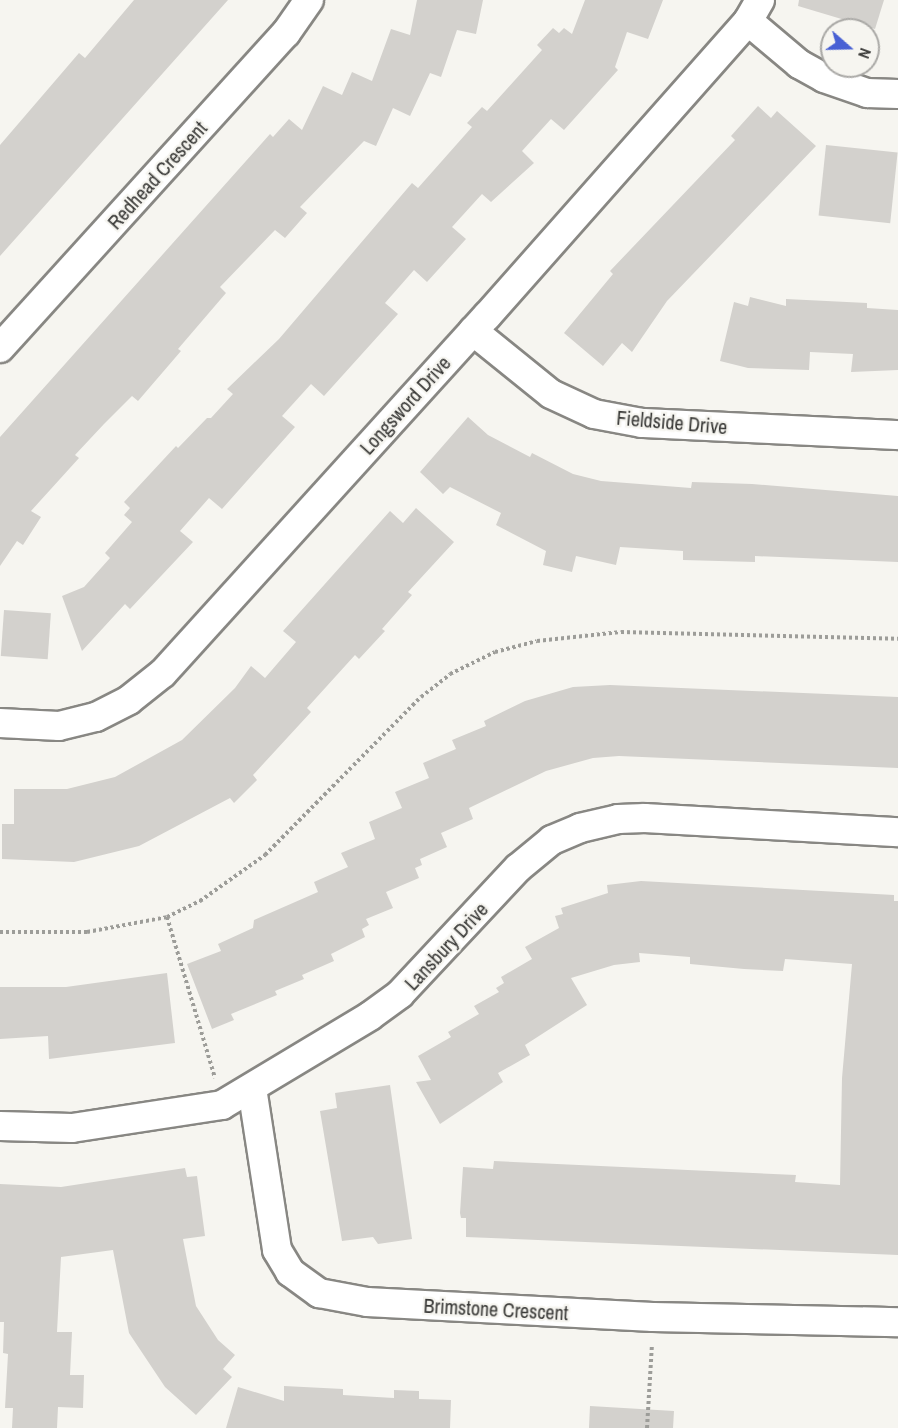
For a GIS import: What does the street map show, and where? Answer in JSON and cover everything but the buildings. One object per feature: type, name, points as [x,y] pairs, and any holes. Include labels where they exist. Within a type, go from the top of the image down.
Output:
[{"type":"street","name":"Redhead Crescent","points":[[0,348],[286,33],[309,0]]},
{"type":"street","points":[[754,10],[799,64],[824,78],[867,93],[898,94]]},
{"type":"street","name":"Longsword Drive","points":[[0,723],[59,726],[96,717],[129,700],[163,673],[473,331],[754,10]]},
{"type":"street","name":"Fieldside Drive","points":[[473,331],[551,394],[594,414],[642,423],[898,435]]},
{"type":"street","name":"Lansbury Drive","points":[[0,1126],[80,1127],[222,1105],[400,994],[436,960],[518,868],[552,840],[580,828],[618,819],[645,818],[898,832]]},
{"type":"street","name":"Brimstone Crescent","points":[[252,1088],[277,1250],[290,1272],[319,1293],[367,1302],[617,1316],[898,1322]]},
{"type":"path","points":[[0,932],[87,933],[167,917],[242,874],[293,828],[421,697],[450,674],[495,652],[537,641],[621,633],[898,639]]},
{"type":"path","points":[[167,917],[216,1083]]},
{"type":"path","points":[[647,1428],[652,1344]]}]
